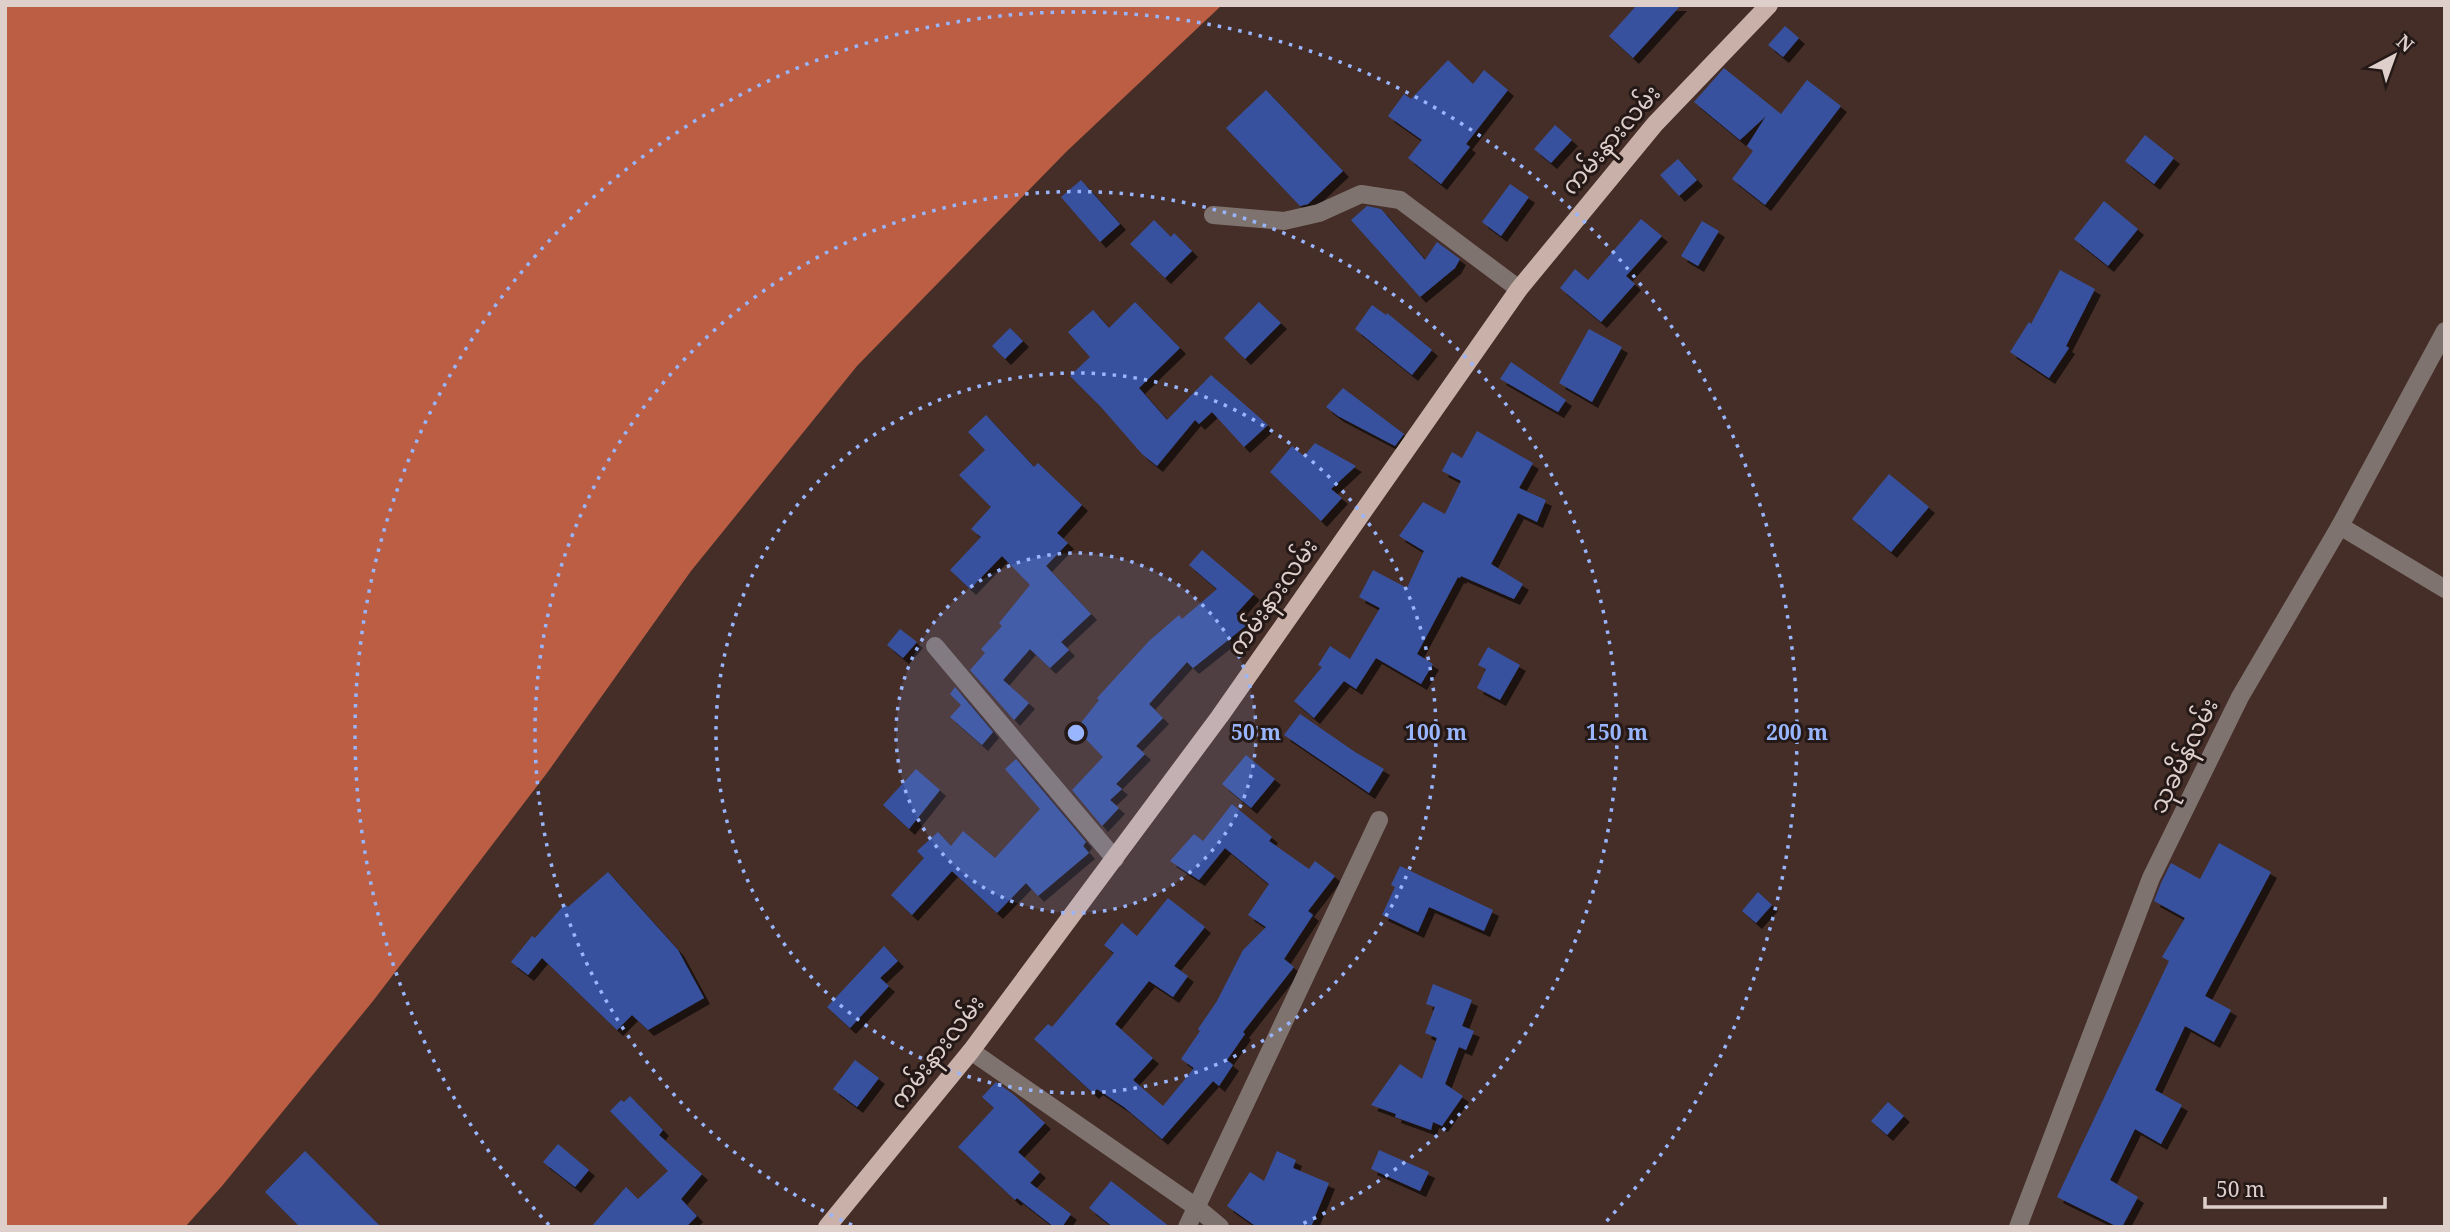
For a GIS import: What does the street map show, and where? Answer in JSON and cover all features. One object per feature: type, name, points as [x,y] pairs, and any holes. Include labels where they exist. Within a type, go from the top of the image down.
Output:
[{"type":"main road","name":"ကမ်းနားလမ်း","points":[[827,1227],[971,1051],[1115,859],[1220,716],[1519,289],[1655,124],[1769,5]]},
{"type":"street","points":[[1213,215],[1283,221],[1319,213],[1361,194],[1400,200],[1519,289]]},
{"type":"street","name":"သုခမိန်လမ်း","points":[[2018,1227],[2151,877],[2240,697],[2340,526],[2445,331]]},
{"type":"street","points":[[2340,526],[2445,589]]},
{"type":"street","points":[[935,646],[1115,859]]},
{"type":"street","points":[[1187,1227],[1378,820]]},
{"type":"street","points":[[971,1051],[1196,1207],[1220,1227]]},
{"type":"shaded area","points":[[5,5],[1222,5],[1066,152],[857,366],[691,571],[547,773],[373,1001],[222,1186],[185,1227],[5,1227]]},
{"type":"building","points":[[1637,5],[1681,5],[1633,58],[1609,36]]},
{"type":"building","points":[[1785,26],[1799,38],[1783,57],[1768,45]]},
{"type":"building","points":[[1448,60],[1473,84],[1484,70],[1508,90],[1466,144],[1470,147],[1441,184],[1408,158],[1422,140],[1388,116],[1404,94],[1411,99]]},
{"type":"building","points":[[1724,68],[1781,114],[1807,80],[1841,106],[1765,205],[1732,179],[1753,151],[1747,146],[1766,116],[1740,140],[1694,102]]},
{"type":"building","points":[[1266,90],[1343,171],[1308,204],[1300,206],[1226,128]]},
{"type":"building","points":[[1555,125],[1572,140],[1551,163],[1534,149]]},
{"type":"building","points":[[2145,135],[2174,158],[2154,184],[2125,161]]},
{"type":"building","points":[[1678,159],[1697,180],[1679,196],[1660,175]]},
{"type":"building","points":[[1081,180],[1120,224],[1100,242],[1061,197]]},
{"type":"building","points":[[1510,184],[1529,197],[1501,236],[1482,222]]},
{"type":"building","points":[[2104,201],[2138,229],[2108,266],[2074,239]]},
{"type":"building","points":[[1367,206],[1381,209],[1425,260],[1437,242],[1460,259],[1455,268],[1420,297],[1351,220]]},
{"type":"building","points":[[1641,219],[1662,236],[1626,276],[1635,284],[1601,322],[1560,288],[1575,269],[1588,280]]},
{"type":"building","points":[[1154,220],[1171,237],[1174,233],[1192,251],[1165,278],[1130,244]]},
{"type":"building","points":[[1702,221],[1719,231],[1698,266],[1681,256]]},
{"type":"building","points":[[2060,270],[2095,289],[2066,346],[2069,348],[2049,378],[2010,352],[2029,322],[2031,324]]},
{"type":"building","points":[[1135,302],[1180,348],[1139,388],[1167,420],[1211,375],[1268,425],[1244,447],[1212,412],[1199,424],[1195,420],[1157,466],[1142,454],[1070,376],[1090,357],[1068,332],[1093,310],[1109,328]]},
{"type":"building","points":[[1259,302],[1281,323],[1245,359],[1224,338]]},
{"type":"building","points":[[1372,305],[1386,315],[1387,313],[1432,350],[1412,375],[1355,329]]},
{"type":"building","points":[[1010,328],[1023,341],[1005,359],[992,346]]},
{"type":"building","points":[[1589,329],[1622,347],[1592,402],[1559,383]]},
{"type":"building","points":[[1511,362],[1566,400],[1558,412],[1500,379]]},
{"type":"building","points":[[1343,388],[1404,434],[1395,446],[1326,407]]},
{"type":"building","points":[[986,415],[1034,467],[1038,463],[1082,505],[1057,533],[1068,543],[1046,566],[1091,614],[1061,642],[1069,650],[1050,668],[1030,649],[1003,680],[1029,703],[1014,720],[970,670],[985,653],[981,649],[1002,626],[999,623],[1030,585],[1002,556],[970,589],[950,570],[981,537],[971,529],[991,507],[959,475],[985,450],[968,432]]},
{"type":"building","points":[[1477,431],[1533,463],[1519,488],[1546,500],[1537,522],[1518,513],[1491,564],[1523,584],[1514,599],[1458,577],[1417,654],[1433,664],[1421,684],[1376,658],[1356,689],[1344,681],[1314,718],[1294,701],[1322,667],[1318,665],[1330,646],[1350,659],[1380,608],[1359,597],[1373,570],[1407,588],[1424,551],[1399,536],[1423,502],[1445,514],[1461,481],[1442,471],[1452,452],[1462,458]]},
{"type":"building","points":[[1315,443],[1356,466],[1331,489],[1342,498],[1321,521],[1270,472],[1292,446],[1304,456]]},
{"type":"building","points":[[1889,474],[1929,507],[1891,552],[1852,519]]},
{"type":"building","points":[[1202,550],[1254,594],[1236,614],[1247,625],[1193,668],[1187,662],[1149,704],[1163,718],[1136,746],[1145,754],[1116,784],[1122,789],[1110,800],[1119,808],[1102,826],[1072,790],[1103,757],[1076,729],[1099,700],[1097,698],[1149,641],[1179,615],[1182,619],[1217,589],[1189,565]]},
{"type":"building","points":[[900,629],[917,642],[903,658],[887,645]]},
{"type":"building","points":[[1488,647],[1520,665],[1500,700],[1477,688],[1486,669],[1478,665]]},
{"type":"building","points":[[955,687],[993,732],[982,745],[950,717],[961,705],[950,694]]},
{"type":"building","points":[[1300,714],[1384,769],[1369,793],[1284,735]]},
{"type":"building","points":[[1246,755],[1275,779],[1251,808],[1222,784]]},
{"type":"building","points":[[1016,759],[1086,842],[1083,846],[1089,853],[1038,896],[1026,883],[997,913],[952,871],[912,915],[891,895],[924,858],[917,851],[938,832],[951,846],[963,831],[995,858],[1040,809],[1005,769]]},
{"type":"building","points":[[916,769],[940,790],[909,829],[883,805]]},
{"type":"building","points":[[1232,804],[1272,837],[1269,841],[1309,869],[1315,861],[1335,876],[1308,911],[1313,915],[1284,959],[1294,967],[1243,1032],[1245,1034],[1227,1060],[1233,1065],[1219,1086],[1213,1081],[1162,1139],[1124,1107],[1097,1089],[1093,1093],[1034,1039],[1048,1024],[1052,1027],[1114,953],[1104,945],[1122,923],[1137,936],[1168,898],[1205,927],[1174,966],[1188,976],[1173,997],[1149,981],[1115,1024],[1153,1058],[1133,1080],[1163,1106],[1194,1068],[1181,1059],[1200,1031],[1198,1029],[1217,1001],[1243,950],[1266,927],[1248,915],[1269,884],[1225,848],[1199,880],[1170,861],[1194,834],[1203,841]]},
{"type":"building","points":[[2219,843],[2271,872],[2205,996],[2231,1010],[2214,1042],[2185,1026],[2155,1090],[2182,1105],[2161,1144],[2135,1129],[2110,1180],[2138,1197],[2122,1227],[2118,1227],[2057,1197],[2169,961],[2162,957],[2185,918],[2154,901],[2161,883],[2171,863],[2200,879]]},
{"type":"building","points":[[1400,866],[1493,910],[1484,931],[1429,907],[1418,932],[1382,915],[1395,887],[1391,885]]},
{"type":"building","points":[[608,872],[678,950],[704,998],[648,1030],[632,1015],[617,1030],[542,958],[528,975],[511,962],[532,936],[535,938],[565,904],[568,907]]},
{"type":"building","points":[[1758,892],[1772,905],[1756,923],[1742,911]]},
{"type":"building","points":[[884,946],[898,961],[880,978],[889,986],[850,1028],[827,1007]]},
{"type":"building","points":[[1433,984],[1472,1000],[1462,1026],[1474,1031],[1466,1050],[1459,1047],[1445,1084],[1463,1096],[1442,1126],[1433,1122],[1431,1130],[1371,1105],[1400,1064],[1422,1079],[1437,1038],[1425,1033],[1435,1007],[1426,1004]]},
{"type":"building","points":[[855,1060],[879,1078],[857,1107],[833,1089]]},
{"type":"building","points":[[996,1082],[1045,1123],[1018,1152],[1040,1172],[1030,1183],[1071,1214],[1062,1227],[1054,1227],[1017,1198],[1015,1200],[958,1147],[994,1108],[982,1097]]},
{"type":"building","points":[[630,1096],[663,1130],[659,1135],[702,1174],[681,1199],[697,1216],[686,1227],[591,1227],[626,1187],[638,1199],[668,1171],[610,1111],[621,1100],[624,1102]]},
{"type":"building","points":[[1888,1102],[1904,1116],[1887,1135],[1871,1121]]},
{"type":"building","points":[[558,1144],[589,1170],[575,1187],[543,1162]]},
{"type":"building","points":[[1379,1150],[1429,1172],[1420,1191],[1371,1169]]},
{"type":"building","points":[[305,1151],[381,1227],[300,1227],[265,1192]]},
{"type":"building","points":[[1277,1151],[1296,1160],[1293,1168],[1329,1183],[1311,1227],[1257,1227],[1227,1206],[1250,1172],[1264,1181]]},
{"type":"building","points":[[1111,1181],[1170,1227],[1113,1227],[1089,1208]]}]
